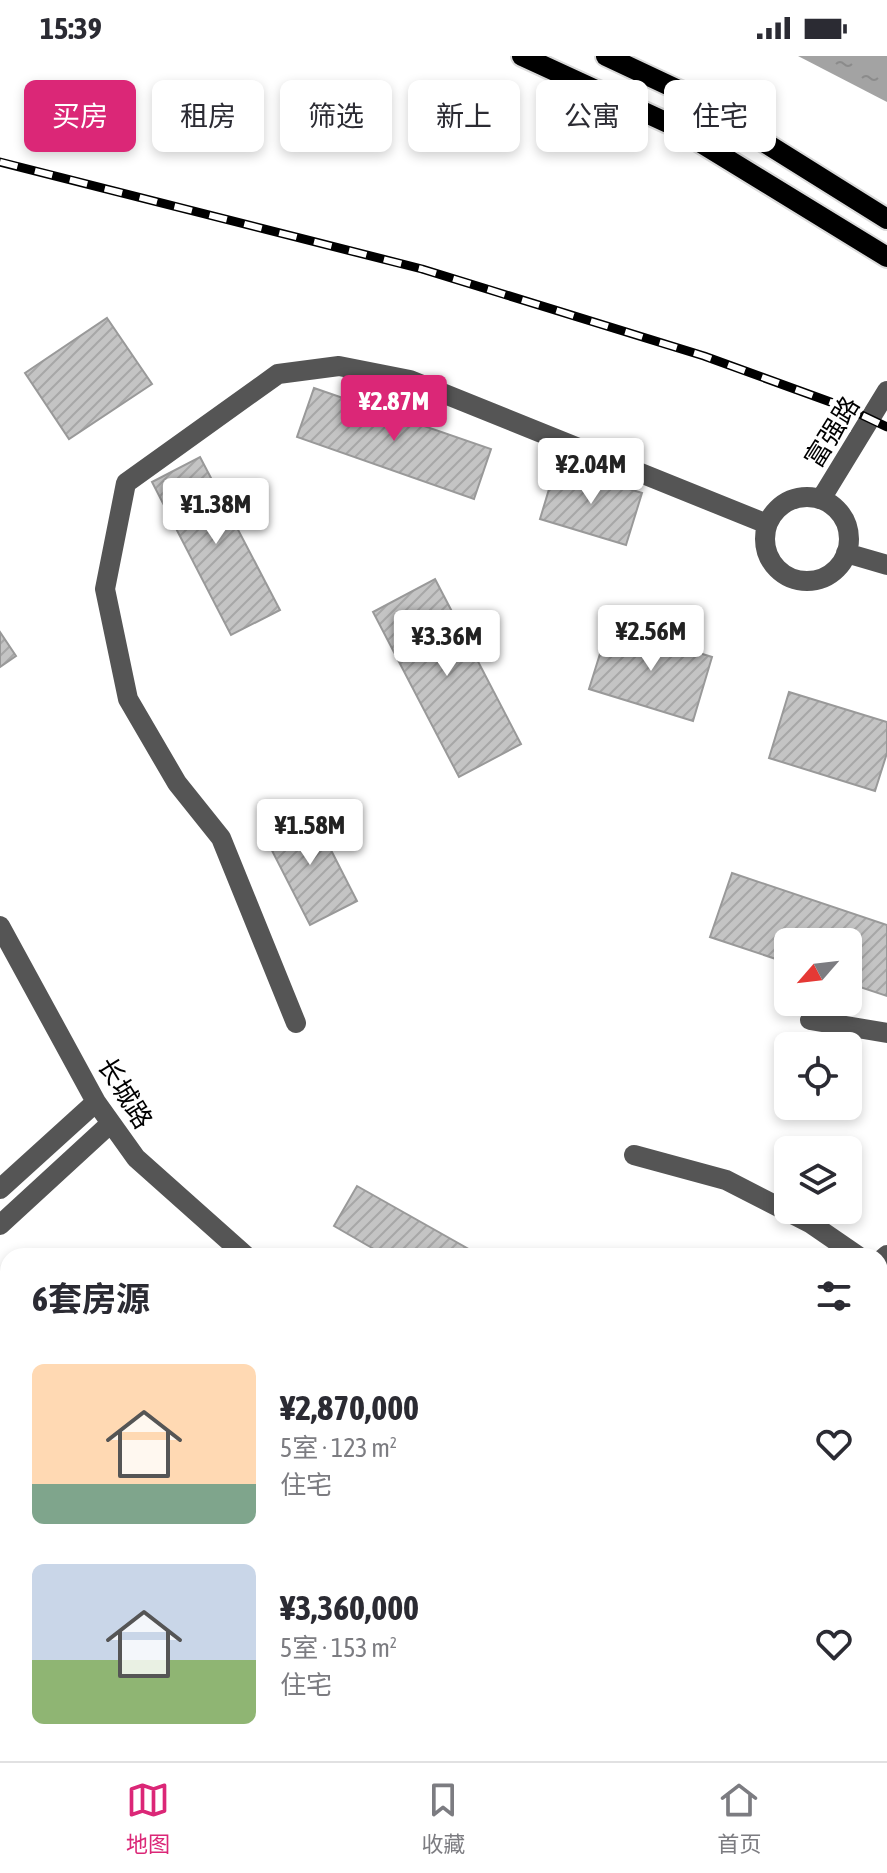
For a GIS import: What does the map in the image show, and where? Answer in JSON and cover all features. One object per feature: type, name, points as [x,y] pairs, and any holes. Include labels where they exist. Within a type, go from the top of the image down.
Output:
[{"type":"main road","points":[[522,56],[670,124],[887,257]]},
{"type":"main road","points":[[606,56],[687,94],[887,219]]},
{"type":"street","points":[[296,1023],[221,838],[177,783],[128,699],[105,589],[126,483],[278,374],[339,366],[410,380],[767,524]]},
{"type":"street","name":"富强路","points":[[821,499],[887,391]]},
{"type":"street","points":[[808,496],[821,499],[832,505],[847,527],[846,553],[840,564],[819,579],[793,578],[772,562],[766,550],[767,524],[774,513],[795,498],[808,496]]},
{"type":"street","points":[[846,553],[887,565]]},
{"type":"street","name":"长城路","points":[[0,926],[96,1102],[136,1158],[237,1248]]},
{"type":"street","points":[[810,1020],[887,1033]]},
{"type":"street","points":[[0,1189],[96,1102]]},
{"type":"street","points":[[0,1225],[111,1123]]},
{"type":"street","points":[[634,1155],[726,1180],[810,1223],[846,1248]]},
{"type":"water","points":[[798,56],[887,56],[887,102]]},
{"type":"building","points":[[107,318],[152,384],[69,439],[25,373]]},
{"type":"building","points":[[314,388],[491,449],[474,499],[297,437]]},
{"type":"building","points":[[200,457],[280,610],[231,635],[152,482]]},
{"type":"building","points":[[556,466],[642,493],[626,545],[540,519]]},
{"type":"building","points":[[435,579],[521,744],[459,777],[373,612]]},
{"type":"building","points":[[609,625],[712,657],[693,721],[589,689]]},
{"type":"building","points":[[0,632],[16,656],[0,667]]},
{"type":"building","points":[[789,692],[887,722],[887,753],[875,791],[769,758]]},
{"type":"building","points":[[310,809],[357,901],[310,925],[263,833]]},
{"type":"building","points":[[732,873],[887,925],[887,996],[862,988],[862,928],[774,928],[774,958],[710,937]]},
{"type":"building","points":[[357,1186],[467,1248],[372,1248],[334,1226]]},
{"type":"railway","points":[[0,162],[422,269],[704,356],[847,408],[887,427]]}]
